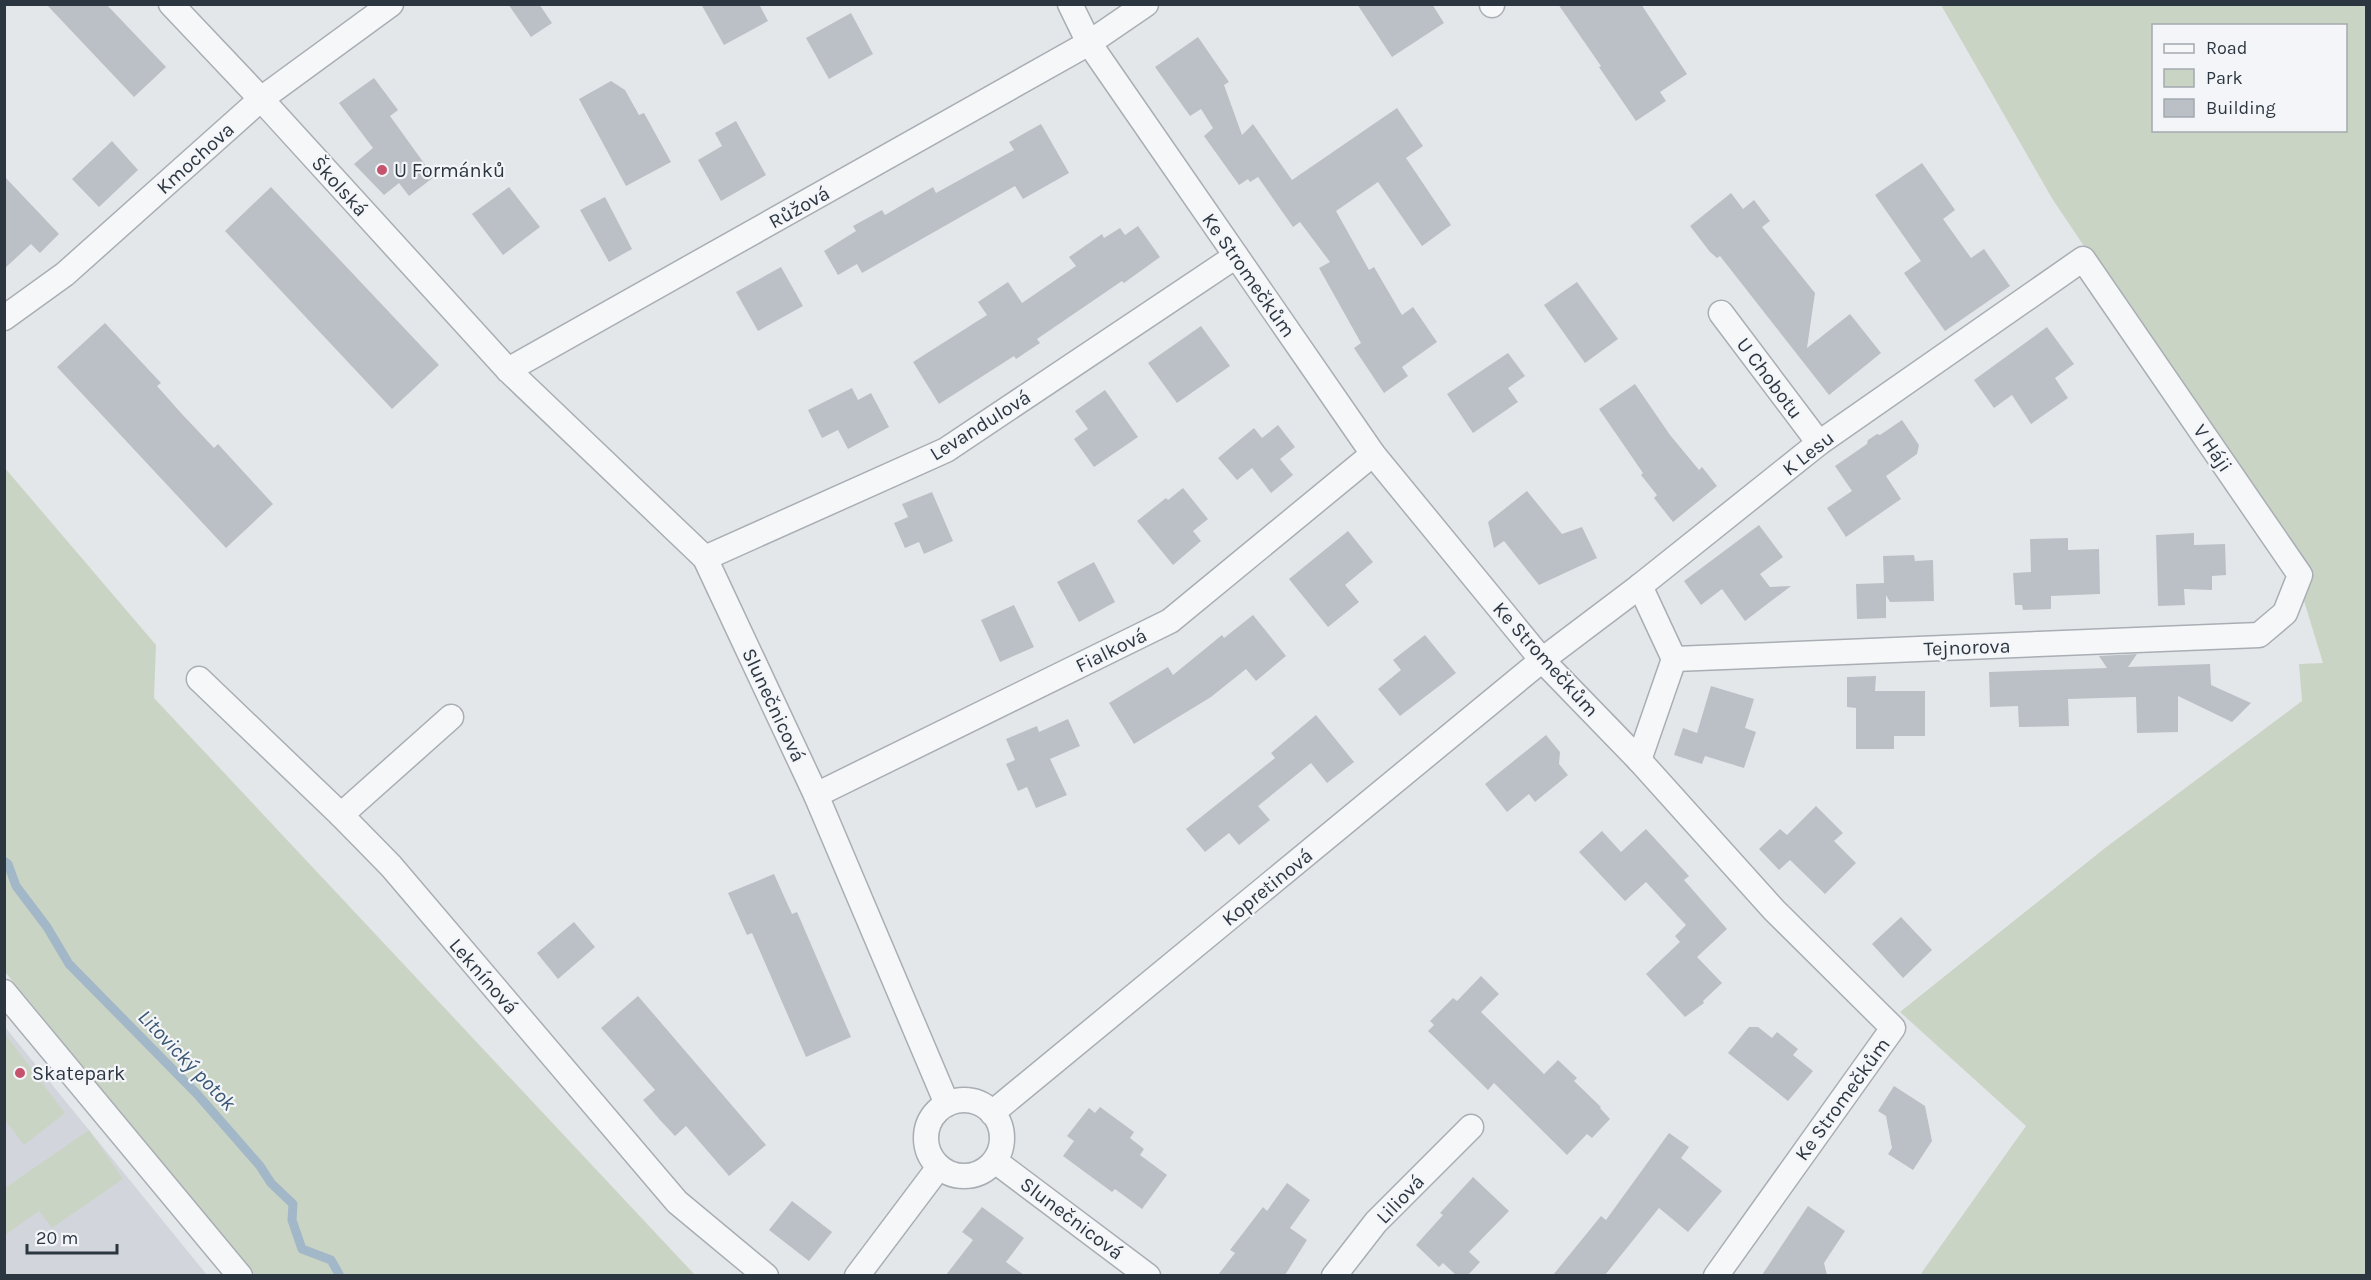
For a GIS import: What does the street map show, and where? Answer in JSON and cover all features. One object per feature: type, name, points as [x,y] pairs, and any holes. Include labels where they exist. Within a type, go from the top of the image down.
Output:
[{"type":"street","name":"Školská","points":[[171,4],[261,99],[508,370]]},
{"type":"street","name":"Kmochova","points":[[4,318],[65,274],[261,99],[391,4]]},
{"type":"street","name":"Ke Stromečkům","points":[[1070,4],[1089,43],[1373,454],[1542,660],[1640,760],[1774,909],[1893,1028],[1716,1275]]},
{"type":"street","name":"Růžová","points":[[508,370],[1089,43],[1146,4]]},
{"type":"street","name":"Levandulová","points":[[705,558],[946,450],[1236,256]]},
{"type":"street","name":"K Lesu","points":[[1542,660],[1640,586],[1819,443],[2083,259]]},
{"type":"street","name":"V Háji","points":[[2083,259],[2300,574],[2285,613],[2259,635]]},
{"type":"street","name":"U Chobotu","points":[[1721,313],[1819,443]]},
{"type":"street","name":"Slunečnicová","points":[[508,370],[705,558],[816,795],[947,1104]]},
{"type":"street","name":"Fialková","points":[[816,795],[1170,621],[1373,454]]},
{"type":"street","points":[[1640,586],[1674,659],[1640,760]]},
{"type":"street","name":"Tejnorova","points":[[1674,659],[2259,635]]},
{"type":"street","name":"Kopretinová","points":[[992,1113],[1542,660]]},
{"type":"street","name":"Leknínová","points":[[199,679],[391,866],[677,1202],[766,1275]]},
{"type":"street","points":[[341,815],[451,717]]},
{"type":"street","points":[[4,992],[240,1275]]},
{"type":"street","points":[[969,1100],[984,1105],[992,1113],[1001,1129],[1002,1136],[1002,1144],[995,1161],[987,1169],[974,1175],[958,1176],[939,1167],[926,1148],[926,1132],[930,1119],[941,1107],[969,1100]]},
{"type":"street","name":"Liliová","points":[[1334,1275],[1376,1222],[1471,1127]]},
{"type":"street","name":"Slunečnicová","points":[[995,1161],[1148,1275]]},
{"type":"street","points":[[857,1275],[939,1167]]},
{"type":"shaded area","points":[[5,1027],[207,1275],[5,1275]]},
{"type":"green space","points":[[1941,5],[2366,5],[2366,1275],[1920,1275],[2026,1126],[1900,1012],[2105,848],[2302,701],[2299,664],[2323,663],[2301,591],[2197,414],[2053,200]]},
{"type":"green space","points":[[4,467],[156,645],[154,698],[695,1275],[255,1275],[5,972]]},
{"type":"green space","name":"Skatepark","points":[[5,1034],[65,1113],[24,1145],[5,1120]]},
{"type":"green space","points":[[89,1130],[123,1179],[52,1228],[39,1211],[5,1235],[5,1188]]},
{"type":"building","points":[[46,4],[106,4],[166,67],[134,97]]},
{"type":"building","points":[[508,4],[539,4],[552,23],[531,37]]},
{"type":"building","points":[[701,4],[759,4],[768,21],[724,45]]},
{"type":"building","points":[[1357,4],[1432,4],[1444,23],[1392,57]]},
{"type":"building","points":[[1558,4],[1641,4],[1687,74],[1660,92],[1666,101],[1636,121]]},
{"type":"building","points":[[851,13],[873,54],[829,79],[806,38]]},
{"type":"building","points":[[1198,37],[1229,82],[1224,85],[1242,135],[1253,124],[1292,180],[1397,108],[1423,146],[1406,158],[1451,225],[1422,246],[1378,182],[1336,211],[1369,270],[1374,267],[1402,315],[1413,307],[1437,342],[1402,367],[1408,376],[1384,393],[1354,348],[1361,343],[1319,268],[1330,262],[1300,222],[1293,227],[1258,177],[1250,182],[1248,179],[1239,185],[1204,136],[1213,128],[1201,109],[1190,116],[1155,67]]},
{"type":"building","points":[[374,78],[398,110],[390,116],[434,177],[409,196],[399,183],[384,195],[354,164],[373,148],[339,103]]},
{"type":"building","points":[[611,81],[625,90],[639,115],[644,113],[671,162],[626,186],[579,99]]},
{"type":"building","points":[[736,121],[766,175],[721,201],[698,160],[722,146],[715,133]]},
{"type":"building","points":[[1041,124],[1069,173],[1023,199],[1015,186],[862,273],[857,264],[838,275],[824,251],[856,231],[853,226],[882,210],[885,215],[933,187],[936,193],[1014,150],[1009,142]]},
{"type":"building","points":[[112,141],[138,170],[99,207],[72,179]]},
{"type":"building","points":[[1922,163],[1955,210],[1943,219],[1971,258],[1984,249],[2010,286],[1945,331],[1904,273],[1921,261],[1875,195]]},
{"type":"building","points":[[4,176],[59,234],[40,253],[31,244],[4,269]]},
{"type":"building","points":[[271,187],[439,365],[392,409],[225,231]]},
{"type":"building","points":[[509,187],[540,227],[503,255],[472,214]]},
{"type":"building","points":[[1731,193],[1743,209],[1754,200],[1770,221],[1762,227],[1815,293],[1807,348],[1850,314],[1881,353],[1829,395],[1720,256],[1717,258],[1710,252],[1690,226]]},
{"type":"building","points":[[605,197],[632,249],[609,262],[580,210]]},
{"type":"building","points":[[1138,226],[1160,257],[1037,339],[1040,343],[1016,359],[1014,356],[939,404],[913,362],[987,315],[978,302],[1008,282],[1022,303],[1076,266],[1069,257],[1102,234],[1104,238],[1120,228],[1125,235]]},
{"type":"building","points":[[781,267],[803,306],[758,331],[736,292]]},
{"type":"building","points":[[1577,282],[1618,339],[1585,363],[1544,305]]},
{"type":"building","points":[[105,323],[161,383],[157,386],[181,413],[214,448],[218,444],[273,504],[226,548],[57,367]]},
{"type":"building","points":[[1201,326],[1230,366],[1177,403],[1148,363]]},
{"type":"building","points":[[2047,327],[2074,364],[2055,378],[2068,398],[2031,424],[2012,395],[1994,408],[1974,380]]},
{"type":"building","points":[[1508,353],[1525,376],[1508,388],[1518,402],[1473,433],[1447,394]]},
{"type":"building","points":[[1635,384],[1670,435],[1699,470],[1702,467],[1717,486],[1673,522],[1654,498],[1657,495],[1641,475],[1643,473],[1599,409]]},
{"type":"building","points":[[852,388],[858,400],[871,393],[889,427],[848,449],[838,430],[822,438],[808,410]]},
{"type":"building","points":[[1105,390],[1138,437],[1094,467],[1074,439],[1088,429],[1075,411]]},
{"type":"building","points":[[1902,420],[1919,445],[1917,454],[1886,476],[1901,499],[1846,537],[1827,508],[1852,491],[1835,466],[1867,444],[1868,440]]},
{"type":"building","points":[[1278,425],[1295,447],[1280,459],[1293,475],[1271,493],[1252,468],[1237,480],[1218,458],[1254,428],[1262,438]]},
{"type":"building","points":[[1183,488],[1208,519],[1193,531],[1201,541],[1173,565],[1137,521]]},
{"type":"building","points":[[1527,491],[1562,534],[1582,527],[1597,558],[1539,585],[1504,541],[1494,548],[1488,522]]},
{"type":"building","points":[[932,492],[953,541],[924,554],[919,542],[905,548],[894,523],[908,517],[902,504]]},
{"type":"building","points":[[1759,525],[1783,557],[1760,574],[1770,587],[1791,586],[1745,621],[1722,589],[1701,605],[1684,581]]},
{"type":"building","points":[[1348,531],[1373,562],[1345,585],[1359,602],[1328,627],[1289,579]]},
{"type":"building","points":[[2194,533],[2194,545],[2225,544],[2226,575],[2212,576],[2212,590],[2184,589],[2185,605],[2158,606],[2156,535]]},
{"type":"building","points":[[2068,538],[2068,550],[2099,549],[2100,594],[2051,596],[2051,609],[2023,610],[2022,605],[2015,605],[2013,573],[2031,572],[2030,539]]},
{"type":"building","points":[[1914,555],[1915,561],[1933,560],[1934,601],[1890,602],[1886,595],[1886,618],[1857,619],[1856,584],[1884,583],[1883,556]]},
{"type":"building","points":[[1094,562],[1115,602],[1079,622],[1057,582]]},
{"type":"building","points":[[1014,605],[1034,647],[1000,662],[981,620]]},
{"type":"building","points":[[1253,615],[1286,656],[1256,681],[1246,669],[1211,697],[1134,744],[1109,703],[1168,667],[1173,675],[1222,635],[1224,638]]},
{"type":"building","points":[[1425,635],[1456,673],[1400,716],[1378,689],[1401,670],[1393,660]]},
{"type":"building","points":[[2137,654],[2128,667],[2210,664],[2211,685],[2251,703],[2232,722],[2178,696],[2178,732],[2137,733],[2136,697],[2068,699],[2069,726],[2019,727],[2018,706],[1990,707],[1989,672],[2107,668],[2099,656]]},
{"type":"building","points":[[1876,676],[1875,691],[1925,691],[1925,736],[1894,736],[1894,749],[1856,749],[1856,708],[1847,707],[1847,677]]},
{"type":"building","points":[[1711,686],[1754,699],[1745,728],[1756,732],[1744,768],[1705,756],[1702,764],[1674,755],[1683,728],[1697,733]]},
{"type":"building","points":[[1316,715],[1354,762],[1327,783],[1311,763],[1258,806],[1270,820],[1239,845],[1229,833],[1205,852],[1186,829],[1275,758],[1271,753]]},
{"type":"building","points":[[1068,719],[1080,746],[1050,759],[1067,795],[1036,808],[1027,787],[1018,791],[1006,764],[1015,760],[1006,739],[1037,726],[1039,732]]},
{"type":"building","points":[[1546,735],[1560,752],[1559,764],[1568,775],[1535,802],[1529,794],[1507,812],[1485,784]]},
{"type":"building","points":[[1816,806],[1843,833],[1834,841],[1856,863],[1825,894],[1790,860],[1779,870],[1759,849],[1780,829],[1787,835]]},
{"type":"building","points":[[1646,829],[1689,876],[1684,880],[1727,929],[1697,957],[1722,983],[1703,1001],[1704,1003],[1685,1017],[1646,974],[1680,942],[1675,936],[1686,925],[1646,882],[1625,901],[1579,852],[1602,831],[1621,852]]},
{"type":"building","points":[[774,874],[792,914],[797,912],[851,1037],[806,1057],[752,933],[747,935],[728,893]]},
{"type":"building","points":[[1901,917],[1932,950],[1903,978],[1872,944]]},
{"type":"building","points":[[574,922],[595,947],[558,979],[537,953]]},
{"type":"building","points":[[1481,976],[1499,994],[1481,1012],[1544,1074],[1558,1060],[1577,1078],[1574,1081],[1610,1119],[1592,1138],[1587,1134],[1567,1155],[1494,1083],[1488,1090],[1428,1031],[1434,1025],[1430,1021],[1453,998],[1457,1001]]},
{"type":"building","points":[[638,996],[766,1145],[729,1176],[686,1126],[675,1136],[660,1120],[643,1100],[655,1090],[601,1028]]},
{"type":"building","points":[[1749,1027],[1758,1027],[1772,1038],[1777,1032],[1798,1049],[1793,1055],[1813,1071],[1788,1101],[1728,1053]]},
{"type":"building","points":[[1894,1086],[1925,1106],[1932,1141],[1913,1170],[1888,1154],[1892,1148],[1886,1116],[1878,1111]]},
{"type":"building","points":[[1100,1107],[1134,1132],[1130,1138],[1144,1149],[1140,1155],[1167,1175],[1142,1209],[1115,1189],[1112,1192],[1063,1156],[1074,1141],[1067,1136],[1089,1108],[1095,1113]]},
{"type":"building","points":[[1669,1133],[1689,1147],[1681,1158],[1722,1191],[1688,1232],[1659,1208],[1605,1275],[1553,1275],[1601,1216],[1606,1220]]},
{"type":"building","points":[[1473,1177],[1509,1211],[1469,1252],[1480,1262],[1468,1275],[1456,1275],[1443,1263],[1439,1267],[1416,1245],[1443,1215],[1440,1213]]},
{"type":"building","points":[[1287,1183],[1310,1200],[1290,1228],[1307,1240],[1285,1275],[1218,1275],[1235,1253],[1230,1250],[1263,1207],[1267,1211]]},
{"type":"building","points":[[792,1201],[832,1232],[809,1261],[769,1230]]},
{"type":"building","points":[[1808,1206],[1845,1231],[1824,1263],[1827,1275],[1762,1275]]},
{"type":"building","points":[[982,1207],[1024,1238],[1006,1262],[1024,1275],[946,1275],[973,1240],[962,1232]]},
{"type":"waterway","name":"Litovický potok","points":[[4,861],[8,864],[16,886],[47,927],[69,964],[197,1094],[260,1166],[271,1183],[293,1204],[292,1220],[302,1249],[331,1260],[340,1276]]},
{"type":"place","name":"U Formánků","points":[[382,170]]},
{"type":"place","name":"Skatepark","points":[[20,1073]]}]
